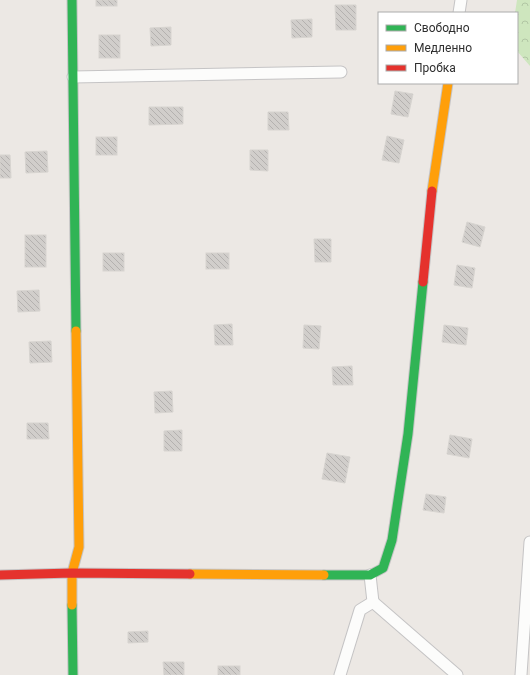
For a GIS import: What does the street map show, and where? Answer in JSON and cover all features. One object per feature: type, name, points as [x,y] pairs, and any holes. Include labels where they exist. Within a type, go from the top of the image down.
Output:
[{"type":"street","points":[[72,0],[78,547],[72,573],[73,675]]},
{"type":"street","points":[[459,12],[461,0]]},
{"type":"street","points":[[73,78],[341,72]]},
{"type":"street","points":[[0,575],[72,573],[370,575],[383,568],[392,540],[408,434],[431,198],[448,84]]},
{"type":"street","points":[[521,675],[530,542]]},
{"type":"street","points":[[370,575],[373,602],[457,675]]},
{"type":"street","points":[[340,675],[360,610],[373,602]]},
{"type":"green space","points":[[517,0],[530,0],[530,66],[518,52],[518,12],[515,12]]},
{"type":"building","points":[[96,0],[117,0],[117,6],[96,6]]},
{"type":"building","points":[[335,5],[356,5],[356,30],[336,30]]},
{"type":"building","points":[[312,19],[312,37],[292,38],[291,20]]},
{"type":"building","points":[[171,27],[171,45],[151,46],[150,28]]},
{"type":"building","points":[[99,35],[120,35],[120,58],[99,58]]},
{"type":"building","points":[[395,91],[413,94],[408,117],[391,114]]},
{"type":"building","points":[[149,107],[183,107],[183,124],[149,125]]},
{"type":"building","points":[[268,112],[288,112],[289,130],[268,130]]},
{"type":"building","points":[[387,136],[404,140],[399,163],[382,160]]},
{"type":"building","points":[[96,137],[117,137],[117,155],[96,155]]},
{"type":"building","points":[[250,150],[268,150],[268,171],[250,170]]},
{"type":"building","points":[[47,151],[48,172],[26,173],[25,152]]},
{"type":"building","points":[[0,155],[10,155],[11,178],[0,178]]},
{"type":"building","points":[[467,222],[485,227],[480,247],[462,242]]},
{"type":"building","points":[[25,235],[46,235],[46,267],[25,267]]},
{"type":"building","points":[[314,239],[331,239],[331,262],[315,262]]},
{"type":"building","points":[[103,253],[124,253],[124,271],[103,271]]},
{"type":"building","points":[[206,253],[229,253],[229,269],[206,269]]},
{"type":"building","points":[[457,265],[475,268],[472,288],[454,285]]},
{"type":"building","points":[[39,290],[40,311],[18,312],[17,291]]},
{"type":"building","points":[[232,324],[233,345],[215,345],[214,325]]},
{"type":"building","points":[[304,325],[321,326],[319,349],[303,348]]},
{"type":"building","points":[[444,325],[468,328],[466,345],[442,342]]},
{"type":"building","points":[[51,341],[52,362],[30,363],[29,342]]},
{"type":"building","points":[[352,366],[353,385],[333,385],[332,367]]},
{"type":"building","points":[[172,391],[173,412],[155,413],[154,392]]},
{"type":"building","points":[[27,423],[48,423],[49,439],[27,439]]},
{"type":"building","points":[[182,430],[182,451],[164,451],[164,431]]},
{"type":"building","points":[[450,435],[472,439],[469,458],[447,454]]},
{"type":"building","points":[[327,453],[350,457],[345,483],[322,479]]},
{"type":"building","points":[[426,494],[446,497],[444,513],[423,510]]},
{"type":"building","points":[[148,631],[148,642],[128,643],[128,632]]},
{"type":"building","points":[[163,662],[184,662],[184,675],[164,675]]},
{"type":"building","points":[[218,666],[240,666],[240,675],[218,675]]},
{"type":"traffic: fast","points":[[72,0],[76,331]]},
{"type":"traffic: fast","points":[[324,575],[370,575],[383,568],[392,540],[408,434],[423,282]]},
{"type":"traffic: fast","points":[[72,605],[73,675]]},
{"type":"traffic: slow","points":[[432,191],[448,84]]},
{"type":"traffic: slow","points":[[72,605],[72,573],[79,547],[76,331]]},
{"type":"traffic: slow","points":[[190,574],[324,575]]},
{"type":"traffic: jam","points":[[423,282],[432,191]]},
{"type":"traffic: jam","points":[[0,575],[72,573],[190,574]]}]
